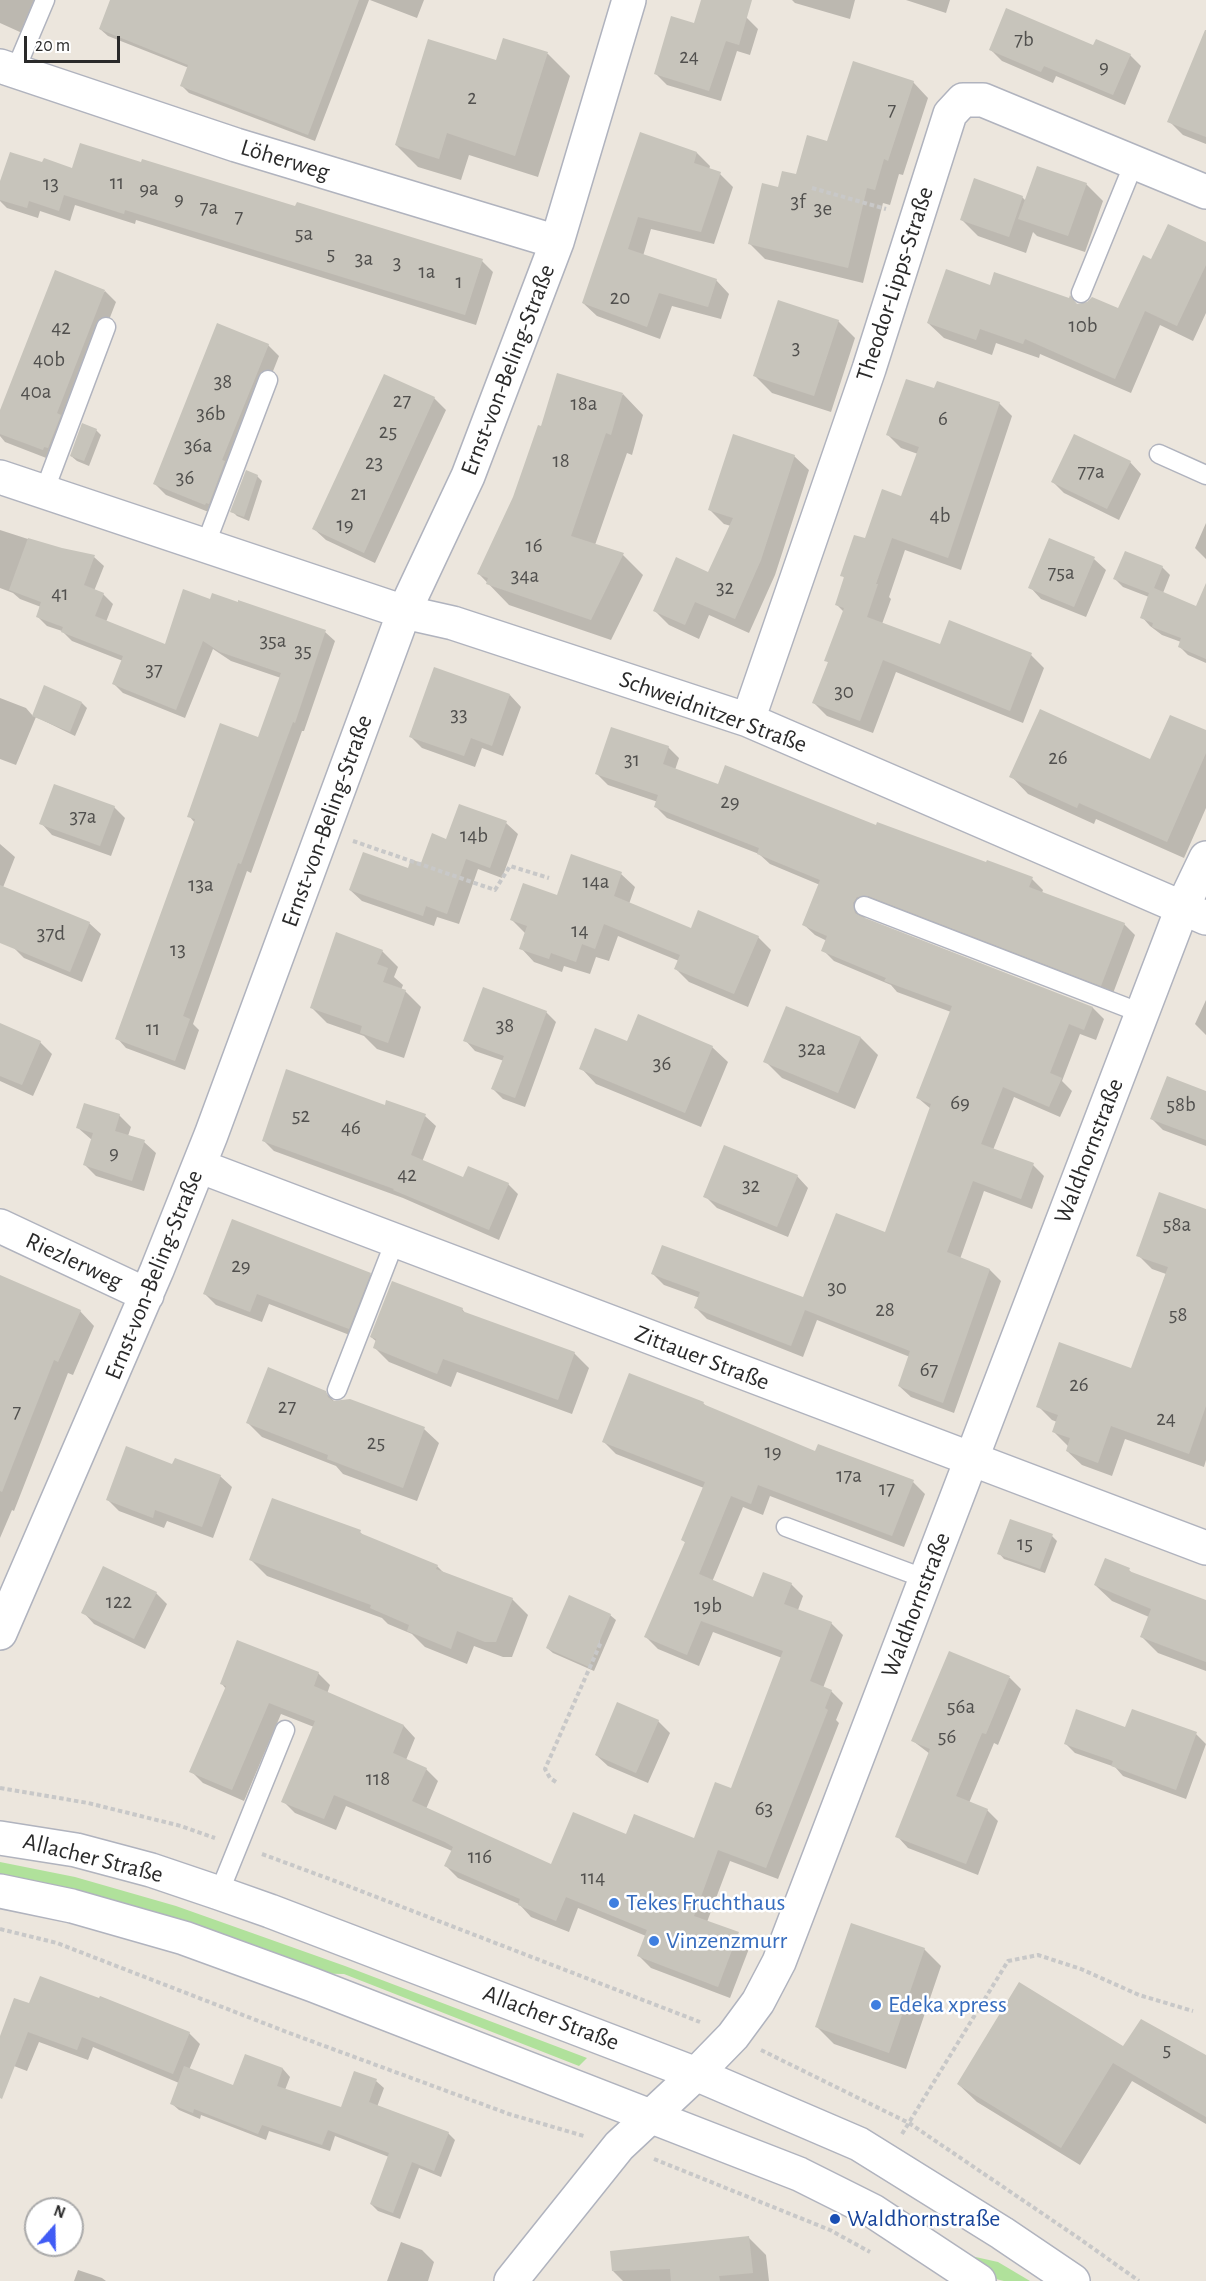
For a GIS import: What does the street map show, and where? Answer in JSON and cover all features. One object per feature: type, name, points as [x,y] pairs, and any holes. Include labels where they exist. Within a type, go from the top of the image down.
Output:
[{"type":"street","name":"Ernst-von-Beling-Straße","points":[[0,1633],[147,1295],[199,1166],[404,612],[468,476],[557,242],[629,0]]},
{"type":"street","name":"Löherweg","points":[[7,69],[236,146],[557,242]]},
{"type":"street","name":"Theodor-Lipps-Straße","points":[[748,720],[865,380],[950,114],[963,100],[983,100],[1206,192]]},
{"type":"street","name":"Schweidnitzer Straße","points":[[0,477],[404,612],[453,623],[748,720],[1194,912]]},
{"type":"street","name":"Waldhornstraße","points":[[511,2281],[619,2146],[733,2036],[759,2002],[779,1962],[1141,1014],[1194,912],[1206,858]]},
{"type":"street","name":"Zittauer Straße","points":[[199,1166],[1206,1548]]},
{"type":"street","name":"Riezlerweg","points":[[0,1226],[147,1295]]},
{"type":"street","name":"Allacher Straße","points":[[4,1835],[76,1850],[151,1870],[219,1893],[696,2074],[859,2144],[1073,2281]]},
{"type":"street","points":[[0,1891],[72,1905],[184,1938],[313,1985],[799,2174],[873,2211],[979,2281]]},
{"type":"lane","name":"Löherweg","points":[[7,69],[45,0]]},
{"type":"lane","points":[[1081,293],[1134,162]]},
{"type":"lane","points":[[44,492],[106,327]]},
{"type":"lane","points":[[205,546],[268,380]]},
{"type":"lane","points":[[1159,454],[1206,474]]},
{"type":"lane","points":[[864,906],[1141,1014]]},
{"type":"lane","points":[[338,1390],[395,1241]]},
{"type":"lane","points":[[786,1527],[926,1579]]},
{"type":"lane","points":[[219,1893],[285,1730]]},
{"type":"path","points":[[812,188],[917,217]]},
{"type":"path","points":[[348,840],[495,890],[510,866],[549,878]]},
{"type":"path","points":[[556,1782],[550,1778],[545,1768],[601,1642],[599,1642]]},
{"type":"path","points":[[0,1929],[57,1943],[292,2034],[509,2114],[619,2146],[830,2230],[880,2257]]},
{"type":"path","points":[[885,2160],[1008,1961],[1038,1955],[1081,1969],[1139,1995],[1193,2011]]},
{"type":"green space","points":[[0,1862],[75,1877],[176,1906],[345,1966],[587,2058],[579,2066],[344,1974],[299,1973],[0,1883]]},
{"type":"green space","points":[[962,2254],[998,2262],[1030,2281],[1004,2281],[984,2276]]},
{"type":"building","points":[[110,0],[359,0],[308,135],[180,86],[188,65],[99,29]]},
{"type":"building","points":[[701,0],[752,0],[739,45],[726,41],[709,91],[654,74],[671,16],[694,23]]},
{"type":"building","points":[[1006,8],[1093,45],[1096,39],[1131,54],[1113,95],[1044,66],[1041,72],[989,50]]},
{"type":"building","points":[[1206,30],[1206,137],[1167,122]]},
{"type":"building","points":[[503,38],[548,52],[515,156],[447,133],[439,159],[395,145],[428,39],[496,60]]},
{"type":"building","points":[[853,61],[914,81],[888,161],[884,159],[875,190],[867,188],[848,268],[748,244],[762,183],[778,187],[782,171],[796,174],[807,135],[827,141]]},
{"type":"building","points":[[640,132],[697,152],[694,163],[721,172],[701,232],[638,217],[628,249],[717,279],[708,307],[659,293],[647,327],[582,303]]},
{"type":"building","points":[[80,143],[141,162],[142,159],[295,206],[297,202],[483,259],[465,315],[125,210],[124,214],[64,195],[59,211],[29,201],[27,208],[0,200],[0,181],[10,152],[42,162],[44,158],[72,168]]},
{"type":"building","points":[[1037,166],[1087,183],[1068,236],[1018,219]]},
{"type":"building","points":[[974,178],[1023,196],[1009,237],[960,220]]},
{"type":"building","points":[[1168,224],[1206,242],[1206,265],[1177,326],[1145,311],[1115,379],[1025,339],[1023,344],[980,329],[976,340],[927,323],[946,269],[990,285],[994,272],[1069,298],[1070,295],[1077,304],[1087,302],[1092,297],[1118,308],[1143,255],[1151,259]]},
{"type":"building","points":[[55,270],[105,290],[57,413],[61,415],[48,448],[44,447],[43,450],[0,434],[0,410]]},
{"type":"building","points":[[778,300],[839,320],[814,396],[753,376]]},
{"type":"building","points":[[217,323],[269,344],[222,460],[225,461],[209,504],[205,505],[153,484]]},
{"type":"building","points":[[557,373],[623,393],[611,435],[606,433],[571,536],[624,553],[591,620],[486,584],[488,578],[477,574],[513,497],[538,425],[541,426]]},
{"type":"building","points":[[384,374],[435,397],[364,553],[312,529]]},
{"type":"building","points":[[906,379],[934,388],[937,381],[1000,402],[948,558],[892,538],[867,617],[940,644],[949,620],[1032,653],[1010,711],[883,660],[860,721],[812,703],[828,662],[824,661],[844,608],[835,605],[844,577],[840,576],[854,535],[865,538],[882,489],[901,496],[919,447],[886,435]]},
{"type":"building","points":[[82,423],[97,429],[84,461],[70,456]]},
{"type":"building","points":[[733,434],[795,455],[761,560],[735,619],[695,602],[685,625],[653,611],[676,557],[708,572],[733,518],[708,510]]},
{"type":"building","points":[[1074,434],[1131,461],[1107,509],[1051,482]]},
{"type":"building","points":[[246,470],[258,475],[244,517],[230,512]]},
{"type":"building","points":[[28,538],[95,555],[84,585],[104,593],[95,616],[165,644],[183,589],[210,599],[212,593],[238,602],[238,600],[326,630],[295,723],[293,722],[241,864],[238,863],[183,1016],[190,1019],[175,1061],[115,1039],[195,819],[187,817],[220,723],[258,737],[281,673],[220,652],[203,641],[176,710],[112,684],[123,656],[61,632],[63,627],[36,617],[41,602],[9,590]]},
{"type":"building","points":[[1049,538],[1095,557],[1074,607],[1028,588]]},
{"type":"building","points":[[1125,551],[1163,566],[1154,588],[1196,606],[1206,583],[1206,659],[1178,647],[1181,638],[1152,627],[1153,623],[1140,618],[1149,593],[1113,579]]},
{"type":"building","points":[[434,667],[510,694],[492,746],[471,738],[464,756],[409,737]]},
{"type":"building","points":[[44,685],[82,702],[70,732],[32,716]]},
{"type":"building","points":[[1040,709],[1150,759],[1170,715],[1206,730],[1206,753],[1167,842],[1079,803],[1077,808],[1009,777]]},
{"type":"building","points":[[611,727],[669,746],[663,764],[718,784],[725,765],[876,825],[877,822],[1033,877],[1029,887],[1125,923],[1101,986],[868,896],[857,897],[853,903],[855,913],[860,916],[1093,1007],[1084,1030],[1069,1024],[1050,1073],[1062,1078],[1049,1107],[1003,1087],[981,1144],[1034,1163],[1021,1199],[973,1181],[947,1252],[990,1269],[943,1403],[898,1386],[910,1351],[805,1310],[791,1346],[694,1308],[700,1292],[651,1274],[662,1245],[803,1297],[836,1213],[885,1232],[931,1104],[916,1098],[952,1006],[884,981],[886,978],[821,951],[827,936],[802,925],[820,880],[757,854],[759,848],[654,807],[658,795],[595,774]]},
{"type":"building","points":[[54,784],[115,806],[100,846],[39,824]]},
{"type":"building","points":[[459,804],[507,821],[490,868],[466,859],[447,914],[426,906],[423,916],[349,890],[363,852],[408,868],[411,859],[421,863],[432,833],[446,839]]},
{"type":"building","points":[[571,854],[622,872],[614,896],[691,928],[698,910],[759,936],[734,994],[674,969],[680,955],[604,924],[595,949],[582,944],[576,962],[551,953],[549,959],[519,949],[527,926],[510,920],[523,883],[557,895]]},
{"type":"building","points":[[0,885],[90,922],[70,972],[0,943]]},
{"type":"building","points":[[336,932],[383,950],[377,964],[388,968],[383,982],[406,990],[388,1043],[360,1033],[362,1026],[310,1008]]},
{"type":"building","points":[[483,987],[547,1011],[515,1098],[491,1089],[504,1056],[463,1041]]},
{"type":"building","points":[[786,1006],[861,1037],[838,1093],[763,1062]]},
{"type":"building","points":[[638,1014],[713,1046],[685,1113],[579,1069],[595,1028],[627,1041]]},
{"type":"building","points":[[0,1023],[41,1041],[22,1085],[0,1076]]},
{"type":"building","points":[[286,1069],[385,1105],[386,1100],[426,1114],[411,1155],[463,1177],[468,1166],[509,1183],[489,1230],[394,1189],[262,1141]]},
{"type":"building","points":[[1167,1076],[1206,1091],[1206,1140],[1150,1119]]},
{"type":"building","points":[[84,1103],[120,1114],[115,1131],[145,1140],[132,1181],[83,1165],[93,1133],[76,1128]]},
{"type":"building","points":[[724,1145],[798,1175],[777,1227],[703,1197]]},
{"type":"building","points":[[1159,1192],[1206,1209],[1206,1406],[1189,1454],[1111,1426],[1098,1463],[1066,1451],[1070,1438],[1052,1432],[1058,1415],[1036,1407],[1059,1342],[1131,1368],[1168,1267],[1136,1256]]},
{"type":"building","points":[[232,1219],[371,1273],[349,1329],[257,1294],[250,1312],[203,1294]]},
{"type":"building","points":[[0,1275],[81,1310],[58,1362],[54,1360],[2,1492],[0,1491]]},
{"type":"building","points":[[392,1281],[463,1308],[462,1311],[575,1352],[558,1400],[443,1359],[437,1374],[373,1348],[376,1339],[370,1337]]},
{"type":"building","points":[[268,1367],[326,1391],[328,1397],[333,1401],[350,1399],[425,1427],[403,1488],[327,1459],[328,1455],[246,1423]]},
{"type":"building","points":[[629,1373],[704,1402],[703,1404],[815,1451],[818,1444],[914,1480],[892,1536],[758,1485],[751,1504],[731,1496],[699,1574],[753,1597],[763,1572],[792,1583],[784,1604],[832,1622],[810,1681],[832,1690],[825,1708],[828,1710],[766,1868],[718,1850],[694,1916],[739,1932],[718,1987],[637,1956],[647,1930],[566,1897],[556,1921],[518,1905],[520,1899],[444,1866],[453,1847],[445,1842],[334,1795],[324,1819],[281,1802],[315,1721],[269,1703],[232,1790],[189,1772],[226,1686],[220,1684],[237,1640],[319,1672],[314,1686],[404,1725],[393,1753],[427,1768],[412,1801],[551,1864],[573,1812],[626,1834],[634,1814],[694,1838],[715,1782],[731,1788],[783,1651],[701,1621],[687,1655],[644,1637],[685,1542],[681,1540],[705,1482],[602,1442]]},
{"type":"building","points":[[126,1446],[172,1464],[175,1458],[221,1475],[202,1527],[155,1510],[153,1518],[106,1500]]},
{"type":"building","points":[[272,1498],[361,1530],[360,1533],[438,1565],[436,1569],[513,1598],[496,1642],[485,1642],[457,1631],[451,1649],[407,1631],[409,1625],[370,1608],[371,1605],[249,1560]]},
{"type":"building","points":[[1010,1519],[1053,1534],[1040,1569],[997,1554]]},
{"type":"building","points":[[1105,1558],[1130,1568],[1129,1571],[1206,1600],[1206,1662],[1140,1637],[1151,1609],[1094,1585]]},
{"type":"building","points":[[103,1566],[157,1592],[134,1639],[81,1613]]},
{"type":"building","points":[[569,1595],[611,1614],[589,1667],[546,1648]]},
{"type":"building","points":[[949,1651],[1010,1676],[986,1734],[982,1733],[956,1796],[988,1809],[966,1864],[895,1837],[930,1749],[911,1741]]},
{"type":"building","points":[[617,1702],[659,1720],[636,1773],[595,1755]]},
{"type":"building","points":[[1076,1709],[1125,1727],[1132,1709],[1197,1732],[1176,1790],[1111,1766],[1113,1761],[1064,1744]]},
{"type":"building","points":[[851,1923],[925,1948],[889,2053],[815,2027]]},
{"type":"building","points":[[40,1976],[99,1998],[100,1996],[190,2032],[173,2074],[82,2037],[77,2050],[28,2032],[2,2099],[0,2098],[0,2036],[14,1998],[29,2003]]},
{"type":"building","points":[[1019,1982],[1123,2046],[1141,2019],[1206,2055],[1206,2117],[1113,2063],[1061,2148],[957,2084]]},
{"type":"building","points":[[245,2054],[283,2068],[277,2086],[341,2107],[354,2071],[377,2079],[369,2102],[449,2132],[434,2171],[412,2162],[393,2213],[370,2204],[389,2153],[328,2130],[322,2145],[262,2125],[258,2134],[194,2109],[193,2113],[170,2104],[184,2066],[233,2085]]},
{"type":"building","points":[[749,2236],[753,2273],[719,2276],[720,2281],[671,2281],[670,2269],[612,2271],[610,2251]]},
{"type":"place","name":"Tekes Fruchthaus","points":[[614,1903]]},
{"type":"place","name":"Vinzenzmurr","points":[[654,1941]]},
{"type":"place","name":"Edeka xpress","points":[[876,2005]]},
{"type":"place","name":"Waldhornstraße","points":[[835,2219]]}]
